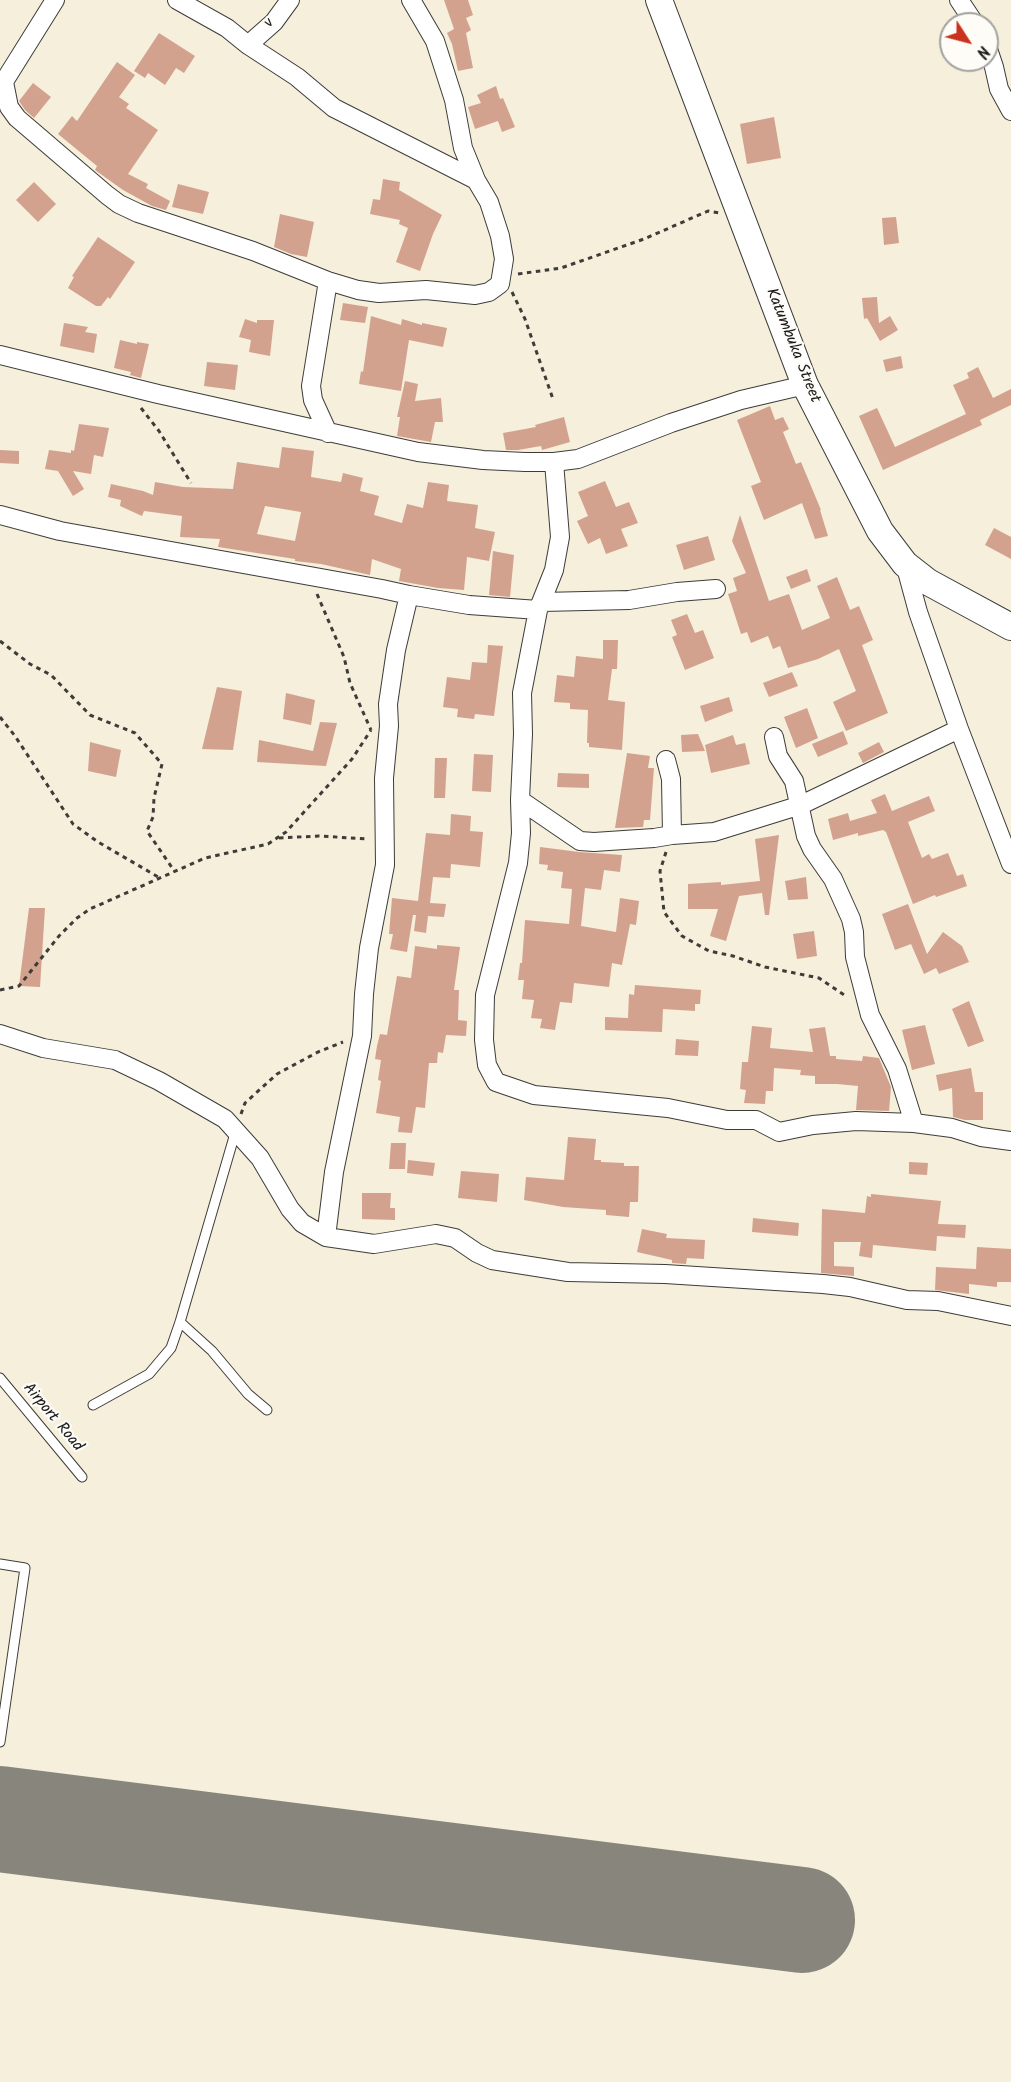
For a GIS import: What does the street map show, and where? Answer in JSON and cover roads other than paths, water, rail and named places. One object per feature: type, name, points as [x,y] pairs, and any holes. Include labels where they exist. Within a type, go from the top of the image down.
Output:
[{"type":"main road","name":"Katumbuka Street","points":[[659,0],[805,385],[880,531],[905,564],[928,582],[1011,627]]},
{"type":"street","points":[[54,0],[2,85],[9,107],[17,118],[119,204],[358,290],[380,293],[426,290],[475,295],[489,292],[500,284],[505,275],[500,236],[489,202],[476,180],[463,148],[454,100],[435,41],[411,0]]},
{"type":"street","points":[[177,0],[213,19],[297,77],[334,108],[476,180]]},
{"type":"street","name":"v","points":[[248,45],[274,22],[290,0]]},
{"type":"street","points":[[995,72],[999,89],[1011,111]]},
{"type":"street","points":[[328,281],[311,386],[313,400],[328,433]]},
{"type":"street","points":[[0,355],[328,433],[418,452],[483,460],[554,462],[578,459],[671,423],[741,400],[805,385]]},
{"type":"street","points":[[554,462],[560,537],[554,570],[540,606],[522,693],[521,833],[518,863],[485,995],[486,1065],[496,1082],[534,1095],[668,1108],[728,1120],[756,1119],[779,1132],[856,1120],[914,1123],[952,1128],[981,1137],[1011,1141]]},
{"type":"street","points":[[0,515],[60,531],[469,605],[540,606],[629,600],[677,592],[716,589]]},
{"type":"street","points":[[905,564],[918,612],[959,729],[1010,857]]},
{"type":"street","points":[[326,1237],[333,1172],[362,1036],[369,948],[380,894],[385,842],[384,778],[389,726],[388,704],[396,650],[409,595]]},
{"type":"street","points":[[520,800],[580,841],[617,841],[714,832],[801,805],[959,729]]},
{"type":"street","points":[[774,737],[778,756],[794,781],[806,836],[812,849],[833,879],[851,919],[855,957],[870,1015],[897,1069],[914,1123]]},
{"type":"street","points":[[666,760],[671,779],[672,835]]},
{"type":"street","points":[[0,1034],[43,1048],[115,1060],[159,1081],[225,1119],[260,1158],[290,1209],[302,1223],[326,1237],[374,1244],[436,1234],[455,1238],[492,1260],[568,1272],[665,1274],[823,1284],[850,1287],[906,1300],[938,1301],[1011,1316]]},
{"type":"lane","points":[[93,1405],[148,1374],[171,1348],[236,1130]]},
{"type":"lane","points":[[180,1322],[212,1351],[248,1394],[267,1410]]},
{"type":"lane","name":"Airport Road","points":[[1,1382],[82,1477]]},
{"type":"lane","points":[[0,1564],[25,1568],[0,1742]]}]
